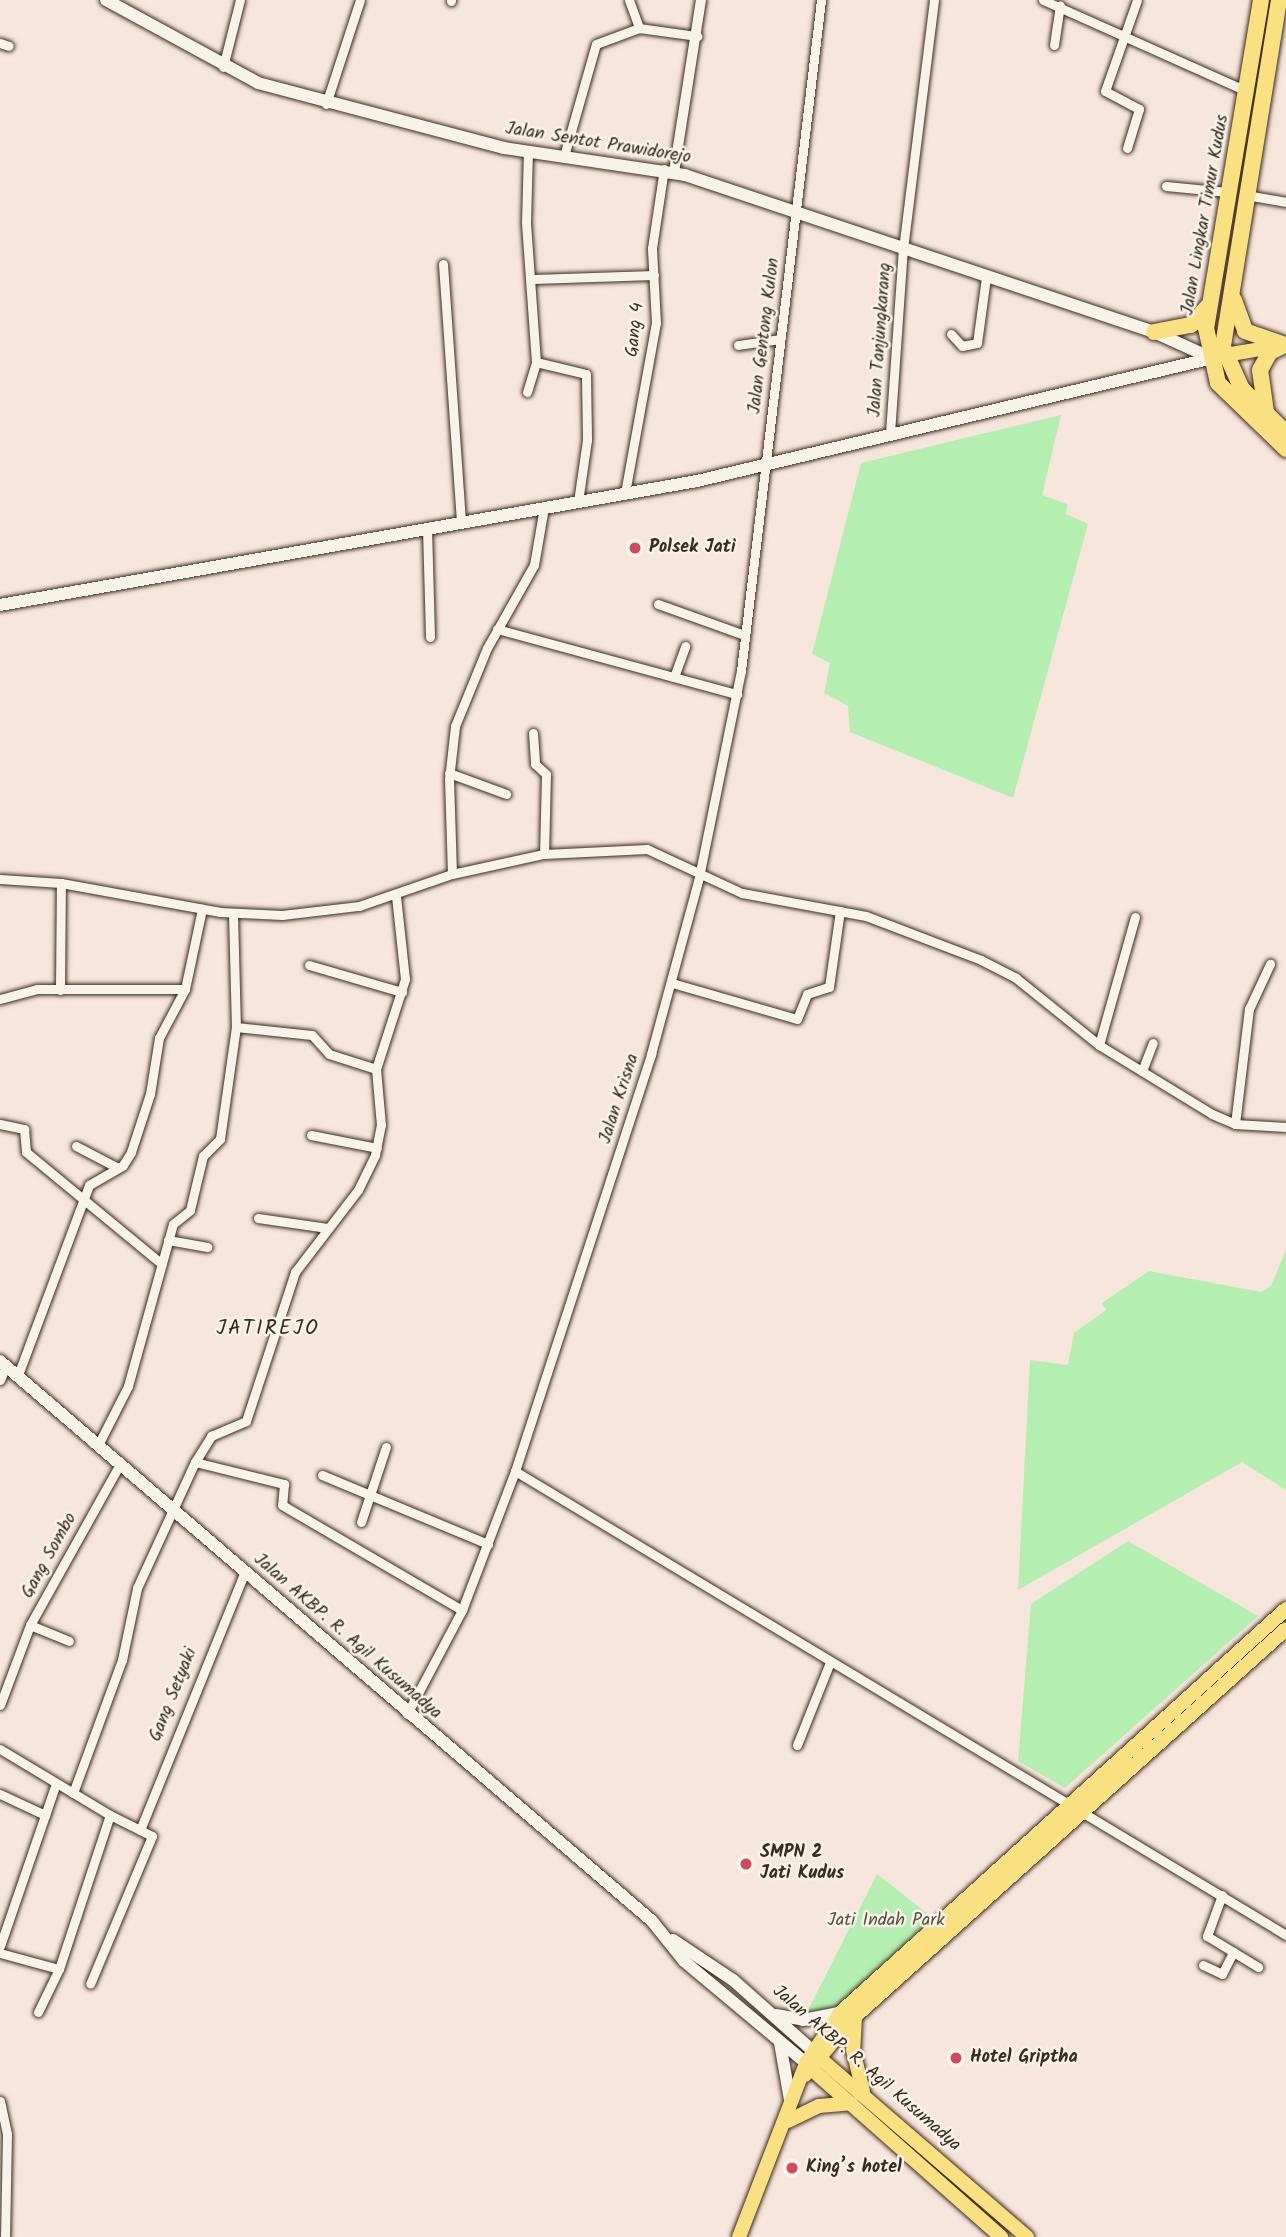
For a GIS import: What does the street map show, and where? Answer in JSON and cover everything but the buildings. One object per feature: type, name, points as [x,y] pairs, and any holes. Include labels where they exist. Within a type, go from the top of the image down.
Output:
[{"type":"highway","name":"Jalan Lingkar Timur Kudus","points":[[1261,0],[1208,306],[1225,391],[1286,449]]},
{"type":"highway","name":"Jalan Lingkar Timur Kudus","points":[[1279,0],[1217,356],[1242,389],[1286,433]]},
{"type":"highway","points":[[1233,272],[1237,319],[1245,331],[1286,345]]},
{"type":"highway","points":[[1154,332],[1191,325],[1208,306]]},
{"type":"highway","points":[[1266,412],[1259,370],[1270,352],[1286,345]]},
{"type":"main road","name":"Jalan Sentot Prawidorejo","points":[[106,0],[223,67],[326,104],[528,151],[669,170],[1154,332],[1217,356]]},
{"type":"main road","points":[[0,605],[766,466],[890,433],[1217,356],[1286,345]]},
{"type":"main road","name":"Jalan AKBP. R. Agil Kusumadya","points":[[3,1364],[672,1940],[699,1952],[772,2014],[811,2064],[851,2103],[1001,2237]]},
{"type":"main road","points":[[811,2064],[855,2017],[1286,1609]]},
{"type":"main road","points":[[739,2237],[811,2064],[840,2012],[1286,1629]]},
{"type":"main road","name":"Jalan AKBP. R. Agil Kusumadya","points":[[672,1940],[684,1961],[779,2042],[864,2094],[1027,2237]]},
{"type":"main road","points":[[772,2014],[803,2020],[840,2012]]},
{"type":"main road","points":[[855,2017],[853,2050],[864,2094]]},
{"type":"main road","points":[[779,2042],[790,2082],[788,2122]]},
{"type":"main road","points":[[788,2122],[818,2106],[851,2103]]},
{"type":"street","points":[[223,67],[240,0]]},
{"type":"street","points":[[326,104],[360,0]]},
{"type":"street","points":[[669,170],[697,36],[701,0]]},
{"type":"street","name":"Jalan Gentong Kulon","points":[[766,466],[821,0]]},
{"type":"street","name":"Jalan Tanjungkarang","points":[[890,433],[904,249],[934,0]]},
{"type":"street","points":[[1043,0],[1126,33],[1246,91]]},
{"type":"street","points":[[1127,148],[1140,110],[1105,91],[1137,0]]},
{"type":"street","points":[[627,1],[639,28]]},
{"type":"street","points":[[1054,45],[1060,5]]},
{"type":"street","points":[[564,156],[592,49],[639,28],[697,36]]},
{"type":"street","points":[[527,392],[536,362],[533,279],[525,211],[528,151]]},
{"type":"street","name":"Gang 4","points":[[625,493],[656,323],[654,275],[669,170]]},
{"type":"street","points":[[1166,186],[1228,192]]},
{"type":"street","points":[[1246,195],[1286,202]]},
{"type":"street","points":[[443,264],[461,522]]},
{"type":"street","points":[[533,279],[654,275]]},
{"type":"street","points":[[951,334],[962,345],[977,343],[985,277]]},
{"type":"street","points":[[738,345],[780,339]]},
{"type":"street","points":[[536,362],[586,374],[587,440],[578,502]]},
{"type":"street","name":"Jalan Krisna","points":[[407,1714],[462,1610],[515,1471],[672,983],[699,877],[737,694],[766,466]]},
{"type":"street","points":[[452,874],[449,773],[468,689],[497,629],[534,565],[544,507]]},
{"type":"street","points":[[427,528],[430,637]]},
{"type":"street","points":[[658,604],[744,635]]},
{"type":"street","points":[[497,629],[737,694]]},
{"type":"street","points":[[674,677],[685,646]]},
{"type":"street","points":[[533,733],[535,764],[546,774],[544,854]]},
{"type":"street","points":[[449,773],[506,794]]},
{"type":"street","points":[[0,879],[61,883],[233,914],[323,912],[396,896],[452,874],[544,854],[636,847],[662,854],[699,877],[752,896],[840,911],[997,967],[1099,1045],[1235,1124],[1286,1127]]},
{"type":"street","points":[[60,990],[61,883]]},
{"type":"street","points":[[73,1793],[122,1660],[137,1588],[195,1462],[211,1436],[246,1421],[289,1284],[365,1179],[377,1149],[376,1069],[402,992],[396,896]]},
{"type":"street","points":[[18,1376],[83,1198],[93,1179],[118,1168],[131,1152],[150,1094],[159,1038],[185,989],[202,909]]},
{"type":"street","points":[[672,983],[797,1019],[807,994],[829,987],[840,911]]},
{"type":"street","points":[[98,1444],[128,1386],[168,1240],[192,1204],[203,1156],[220,1139],[236,1027],[233,914]]},
{"type":"street","points":[[1099,1045],[1135,917]]},
{"type":"street","points":[[1235,1124],[1249,1009],[1270,964]]},
{"type":"street","points":[[309,965],[402,992]]},
{"type":"street","points":[[0,999],[60,990],[185,989]]},
{"type":"street","points":[[236,1027],[312,1035],[329,1054],[376,1069]]},
{"type":"street","points":[[1142,1071],[1153,1043]]},
{"type":"street","points":[[0,1124],[24,1129],[26,1152],[162,1264]]},
{"type":"street","points":[[310,1135],[377,1149]]},
{"type":"street","points":[[76,1146],[118,1168]]},
{"type":"street","points":[[258,1218],[327,1228]]},
{"type":"street","points":[[168,1240],[207,1247]]},
{"type":"street","points":[[0,1380],[3,1364]]},
{"type":"street","points":[[360,1522],[372,1494],[386,1447]]},
{"type":"street","points":[[195,1462],[284,1484],[282,1504],[462,1610]]},
{"type":"street","name":"Gang Sombo","points":[[0,1705],[30,1625],[120,1464]]},
{"type":"street","points":[[515,1471],[1074,1810],[1286,1935]]},
{"type":"street","points":[[322,1475],[488,1545]]},
{"type":"street","name":"Gang Setyaki","points":[[140,1830],[244,1574]]},
{"type":"street","points":[[30,1625],[69,1641]]},
{"type":"street","points":[[797,1745],[830,1662]]},
{"type":"street","points":[[0,1675],[11,1678]]},
{"type":"street","points":[[0,1749],[110,1815],[152,1836],[90,1984]]},
{"type":"street","points":[[0,1946],[56,1783]]},
{"type":"street","points":[[0,1794],[45,1815]]},
{"type":"street","points":[[38,2012],[59,1969],[110,1815]]},
{"type":"street","points":[[1222,1895],[1208,1936],[1258,1967]]},
{"type":"street","points":[[1203,1965],[1222,1974],[1233,1952]]},
{"type":"street","points":[[0,1953],[59,1969]]},
{"type":"street","points":[[0,2101],[7,2134],[5,2237]]},
{"type":"green space","points":[[1061,415],[1042,495],[1067,504],[1066,514],[1088,524],[1013,798],[850,732],[848,706],[824,693],[830,663],[812,654],[861,463]]},
{"type":"green space","points":[[1286,1250],[1286,1490],[1242,1462],[1018,1590],[1030,1360],[1068,1365],[1074,1333],[1106,1310],[1102,1303],[1149,1271],[1261,1292],[1271,1286]]},
{"type":"green space","points":[[1128,1541],[1258,1616],[1065,1788],[1018,1761],[1031,1604]]},
{"type":"green space","name":"Jati Indah Park","points":[[877,1874],[933,1918],[841,2005],[806,2014]]},
{"type":"place","name":"Polsek Jati","points":[[635,548]]},
{"type":"place","name":"SMPN 2 Jati Kudus","points":[[746,1864]]},
{"type":"place","name":"Hotel Griptha","points":[[956,2058]]},
{"type":"place","name":"King’s hotel","points":[[792,2168]]},
{"type":"district","name":"JATIREJO","points":[[268,1329]]}]
